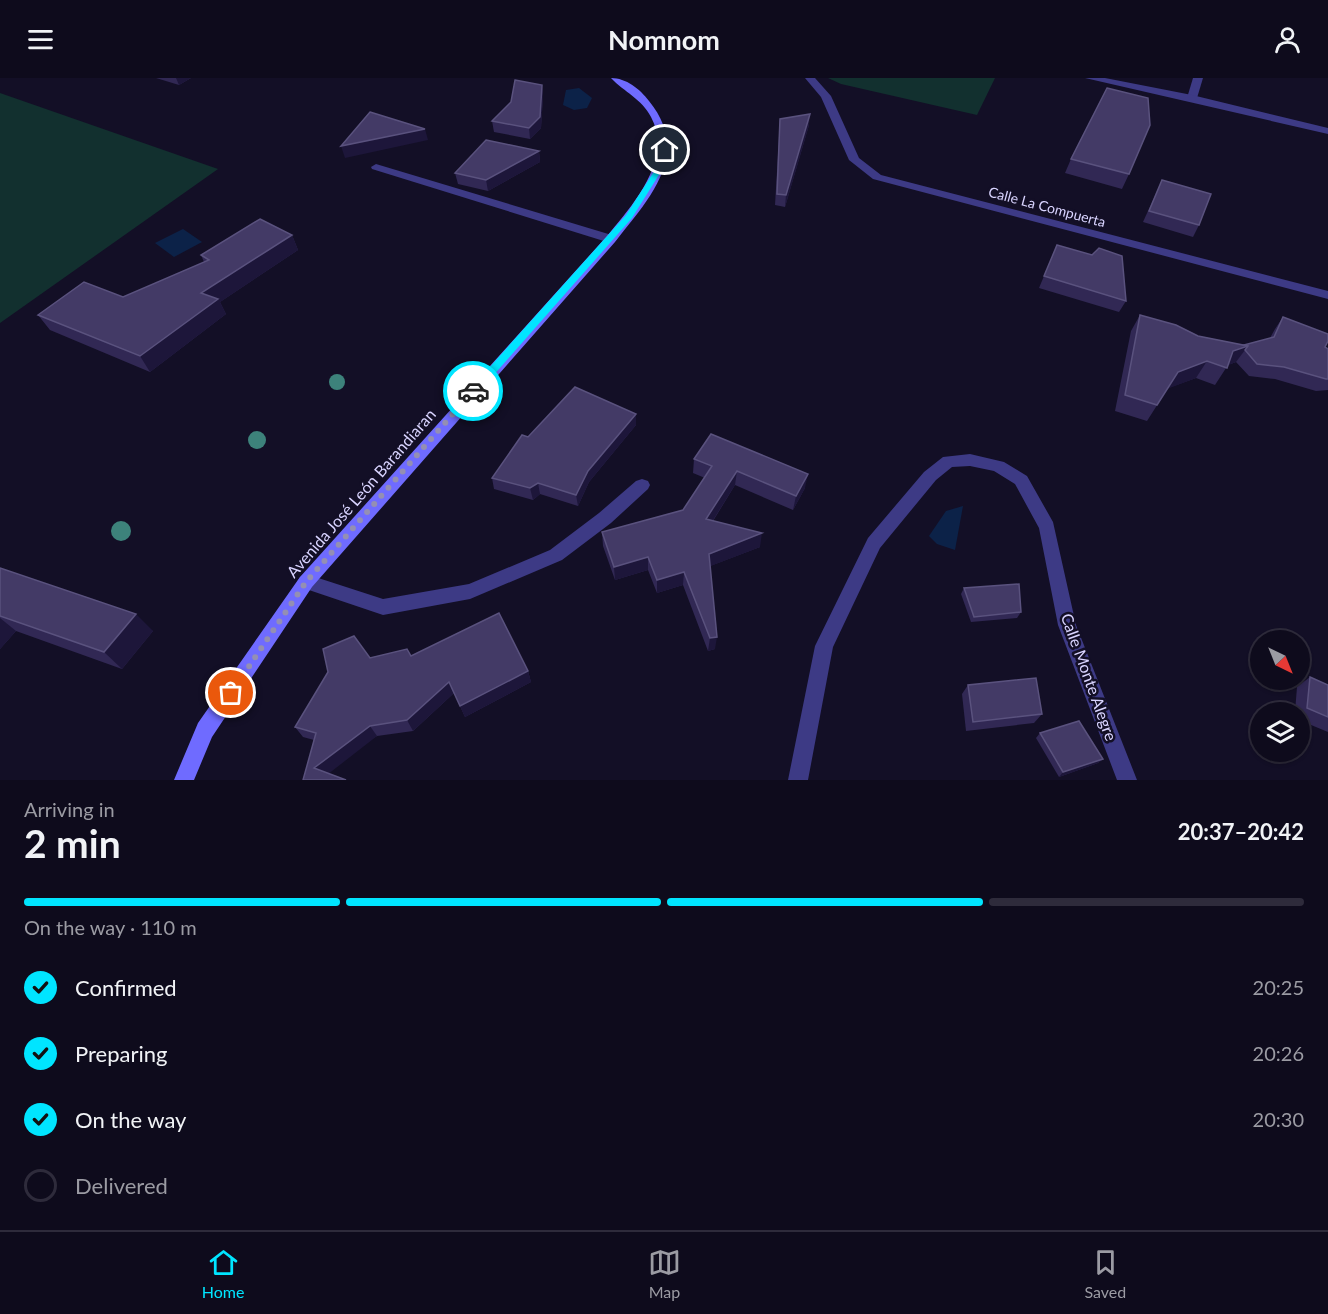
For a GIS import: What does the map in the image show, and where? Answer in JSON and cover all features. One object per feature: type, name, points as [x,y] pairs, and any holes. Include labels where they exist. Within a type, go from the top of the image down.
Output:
[{"type":"street","name":"Avenida José León Barandiaran","points":[[184,780],[205,730],[306,582],[611,239],[654,177],[665,150],[664,133],[645,100],[616,78]]},
{"type":"street","name":"Calle La Compuerta","points":[[810,78],[826,96],[854,160],[877,177],[1328,295]]},
{"type":"street","points":[[1090,78],[1192,98],[1328,131]]},
{"type":"street","points":[[1192,98],[1198,78]]},
{"type":"street","points":[[376,167],[611,239]]},
{"type":"street","name":"Calle Monte Alegre","points":[[798,780],[824,646],[874,543],[930,476],[948,461],[970,460],[998,466],[1021,480],[1047,527],[1067,625],[1127,780]]},
{"type":"street","points":[[306,582],[383,607],[470,591],[556,555],[605,518],[642,485]]},
{"type":"green space","points":[[828,78],[995,78],[977,115],[841,84]]},
{"type":"green space","points":[[0,93],[218,169],[0,323]]},
{"type":"water","points":[[579,88],[592,98],[587,108],[574,110],[563,105],[566,90]]},
{"type":"water","points":[[183,229],[202,242],[174,257],[155,243]]},
{"type":"water","points":[[963,506],[955,550],[937,544],[929,536],[946,511]]},
{"type":"building","points":[[515,80],[542,85],[540,117],[529,128],[492,121],[511,102]]},
{"type":"building","points":[[1107,88],[1148,98],[1150,125],[1129,174],[1071,159]]},
{"type":"building","points":[[370,112],[425,129],[341,146]]},
{"type":"building","points":[[810,114],[786,195],[777,194],[780,119]]},
{"type":"building","points":[[486,140],[539,151],[486,180],[455,173]]},
{"type":"building","points":[[1162,180],[1211,194],[1199,225],[1149,211]]},
{"type":"building","points":[[260,219],[292,235],[201,293],[218,299],[140,356],[38,315],[84,282],[123,297],[209,260],[201,255]]},
{"type":"building","points":[[1057,245],[1092,255],[1099,248],[1122,256],[1126,301],[1044,276]]},
{"type":"building","points":[[1140,315],[1176,325],[1198,336],[1248,346],[1233,351],[1227,368],[1207,361],[1178,372],[1157,405],[1125,395]]},
{"type":"building","points":[[1283,317],[1328,334],[1325,347],[1328,349],[1328,379],[1284,367],[1257,364],[1245,350],[1248,346],[1244,345],[1274,337]]},
{"type":"building","points":[[575,387],[636,414],[588,471],[576,495],[538,483],[530,488],[492,478],[522,435],[528,437]]},
{"type":"building","points":[[711,434],[808,474],[796,496],[737,471],[706,519],[762,533],[709,554],[717,637],[710,638],[684,572],[657,580],[648,557],[614,567],[602,532],[683,510],[712,466],[694,459]]},
{"type":"building","points":[[0,568],[136,614],[104,652],[0,616]]},
{"type":"building","points":[[1019,584],[1021,612],[974,617],[964,588]]},
{"type":"building","points":[[499,613],[528,671],[460,706],[449,682],[407,720],[370,726],[314,768],[346,780],[303,780],[316,733],[295,727],[328,672],[323,649],[354,636],[370,658],[407,649],[411,656]]},
{"type":"building","points":[[1310,677],[1328,685],[1328,717],[1310,709],[1310,702],[1308,702]]},
{"type":"building","points":[[1036,678],[1042,714],[973,722],[968,685]]},
{"type":"building","points":[[1079,721],[1103,759],[1063,772],[1040,733]]},
{"type":"way so far","points":[[231,693],[306,582],[473,391]]},
{"type":"route","points":[[473,391],[611,239],[646,192],[659,170],[665,150]]}]
